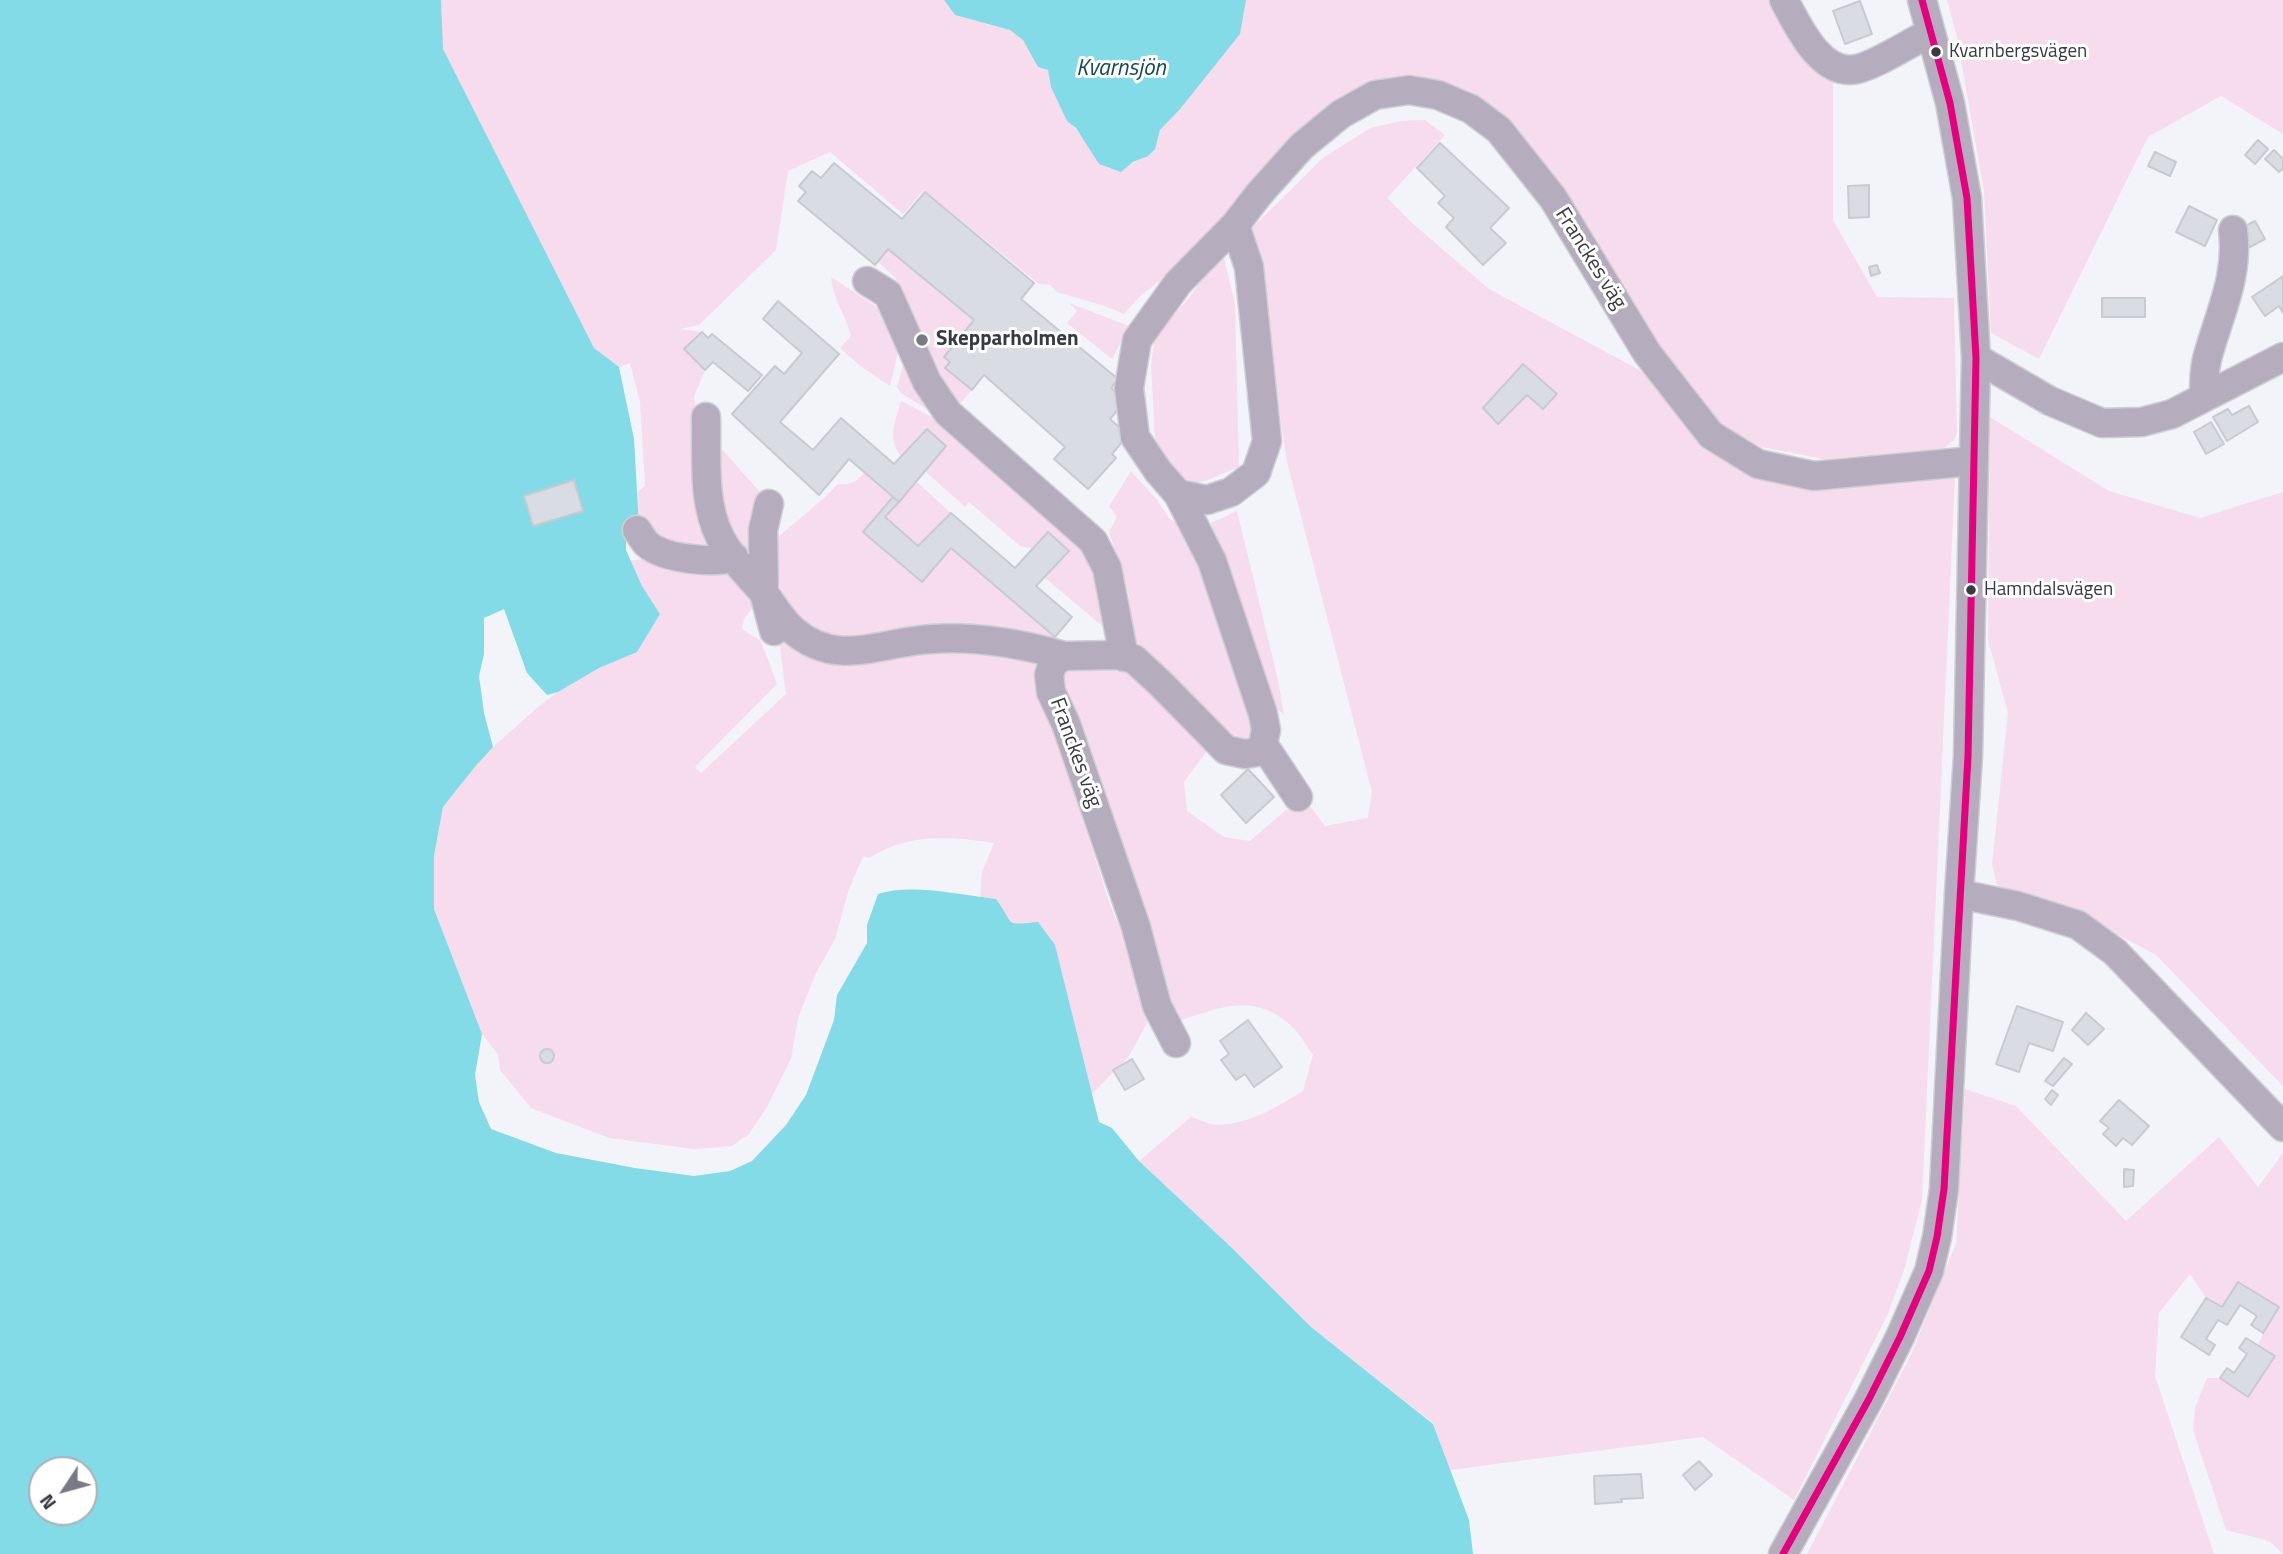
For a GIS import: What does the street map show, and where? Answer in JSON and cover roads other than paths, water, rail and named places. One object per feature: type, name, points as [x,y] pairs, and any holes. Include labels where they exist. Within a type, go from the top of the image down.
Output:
[{"type":"street","points":[[1784,0],[1804,36],[1827,62],[1843,71],[1860,69],[1930,33]]},
{"type":"street","points":[[1783,1554],[1869,1399],[1900,1337],[1929,1271],[1944,1189],[1968,756],[1976,358],[1967,198],[1950,103],[1922,0]]},
{"type":"street","name":"Franckes väg","points":[[1263,744],[1266,730],[1263,714],[1212,561],[1178,494],[1135,437],[1129,388],[1138,340],[1178,283],[1235,225],[1302,146],[1341,114],[1375,95],[1409,90],[1438,95],[1471,109],[1499,130],[1553,198],[1647,353],[1712,435],[1758,464],[1814,476],[1973,461]]},
{"type":"street","points":[[1178,494],[1207,499],[1231,492],[1256,473],[1267,441],[1249,267],[1235,225]]},
{"type":"street","points":[[2204,397],[2206,362],[2233,278],[2233,230]]},
{"type":"street","points":[[867,281],[888,295],[927,382],[948,413],[1093,541],[1107,568],[1124,657]]},
{"type":"street","points":[[1976,358],[2050,401],[2102,423],[2142,422],[2172,414],[2283,357]]},
{"type":"street","points":[[706,417],[710,502],[720,537],[792,630],[820,646],[846,652],[930,639],[965,639],[1033,647],[1064,656],[1134,659],[1226,750],[1245,754],[1257,752],[1263,744],[1298,797]]},
{"type":"street","points":[[769,505],[763,530],[764,593],[774,631]]},
{"type":"street","points":[[637,530],[646,543],[669,554],[721,561],[734,557]]},
{"type":"street","name":"Franckes väg","points":[[1064,656],[1053,663],[1049,675],[1051,692],[1066,724],[1136,927],[1157,1006],[1176,1044]]},
{"type":"street","points":[[1959,894],[2018,905],[2078,925],[2115,952],[2283,1127]]},
{"type":"water","points":[[0,0],[441,0],[443,49],[594,348],[619,367],[634,439],[639,526],[626,533],[626,550],[642,586],[660,614],[637,652],[547,695],[527,673],[504,609],[484,618],[484,654],[479,676],[484,713],[493,747],[443,807],[434,856],[434,909],[482,1034],[475,1075],[479,1102],[491,1129],[556,1153],[694,1176],[730,1171],[752,1161],[786,1125],[806,1095],[834,1020],[837,995],[867,943],[867,925],[878,894],[921,890],[996,899],[1011,921],[1019,924],[1038,922],[1055,945],[1099,1122],[1112,1128],[1139,1161],[1311,1327],[1433,1424],[1469,1520],[1473,1554],[0,1554]]},
{"type":"water","name":"Kvarnsjön","points":[[944,0],[1246,0],[1240,34],[1160,130],[1155,149],[1121,172],[1099,164],[1076,128],[1067,121],[1051,87],[1048,70],[1038,67],[1023,40],[1010,30],[955,15]]},
{"type":"place","name":"Kvarnbergsvägen","points":[[1936,52]]},
{"type":"place","name":"Skepparholmen","points":[[922,340]]},
{"type":"place","name":"Hamndalsvägen","points":[[1971,590]]}]
